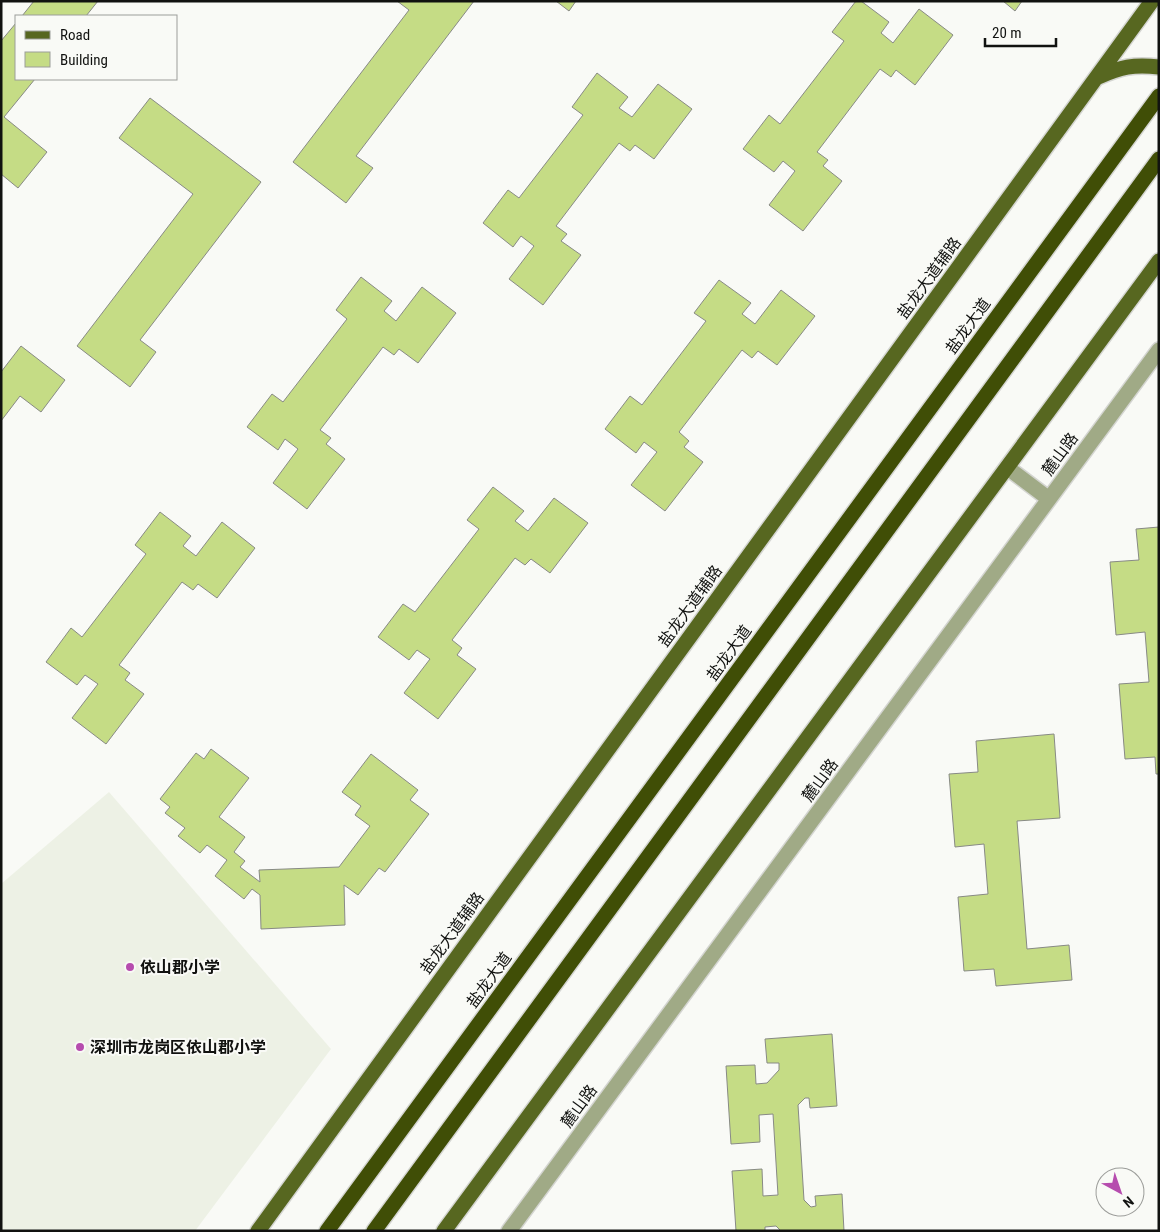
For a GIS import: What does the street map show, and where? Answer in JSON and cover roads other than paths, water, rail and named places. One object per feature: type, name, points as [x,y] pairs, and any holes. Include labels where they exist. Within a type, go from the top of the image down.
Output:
[{"type":"highway","name":"盐龙大道","points":[[327,1231],[1159,96]]},
{"type":"highway","points":[[374,1231],[1159,159]]},
{"type":"main road","name":"盐龙大道辅路","points":[[258,1231],[1152,1]]},
{"type":"main road","points":[[1095,78],[1117,68],[1141,65],[1159,67]]},
{"type":"main road","points":[[444,1231],[1159,261]]},
{"type":"street","name":"麓山路","points":[[512,1227],[1159,350]]},
{"type":"street","points":[[1008,468],[1049,499]]},
{"type":"place","name":"依山郡小学","points":[[130,967]]},
{"type":"place","name":"深圳市龙岗区依山郡小学","points":[[80,1047]]}]
